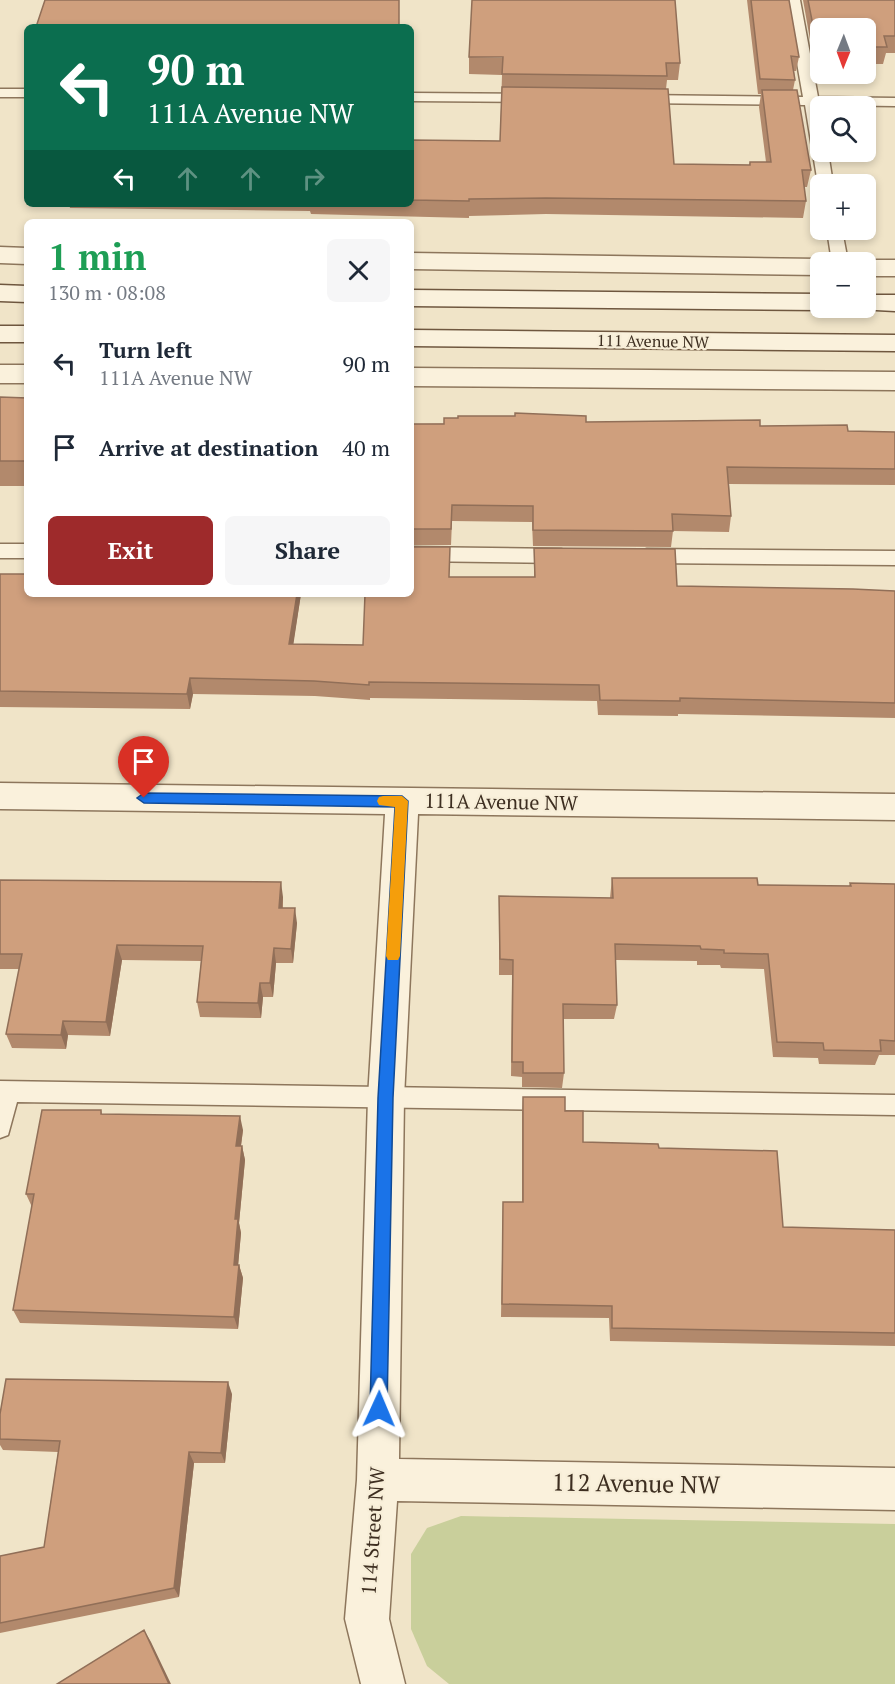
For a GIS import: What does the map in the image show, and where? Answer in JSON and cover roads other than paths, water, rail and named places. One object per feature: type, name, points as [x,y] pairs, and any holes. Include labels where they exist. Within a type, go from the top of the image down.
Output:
[{"type":"street","points":[[0,255],[24,256]]},
{"type":"street","points":[[414,261],[810,267]]},
{"type":"street","points":[[876,268],[895,268]]},
{"type":"street","points":[[0,293],[24,294]]},
{"type":"street","points":[[414,298],[810,302]]},
{"type":"street","points":[[876,303],[895,303]]},
{"type":"street","points":[[0,334],[24,334]]},
{"type":"street","name":"111 Avenue NW","points":[[414,338],[895,343]]},
{"type":"street","points":[[0,374],[24,374]]},
{"type":"street","name":"111 Avenue NW","points":[[414,377],[895,381]]},
{"type":"street","name":"111A Avenue NW","points":[[0,796],[895,807]]},
{"type":"street","name":"114 Street NW","points":[[383,1684],[367,1619],[378,1480],[386,1098],[402,801]]},
{"type":"street","name":"112 Avenue NW","points":[[378,1480],[895,1489]]},
{"type":"lane","points":[[622,99],[810,101],[793,0]]},
{"type":"lane","points":[[0,93],[24,93]]},
{"type":"lane","points":[[414,97],[540,98]]},
{"type":"lane","points":[[876,102],[895,102]]},
{"type":"lane","points":[[0,551],[24,551]]},
{"type":"lane","points":[[414,554],[576,556]]},
{"type":"lane","points":[[624,556],[895,558]]},
{"type":"lane","points":[[0,1127],[3,1091],[895,1105]]}]
